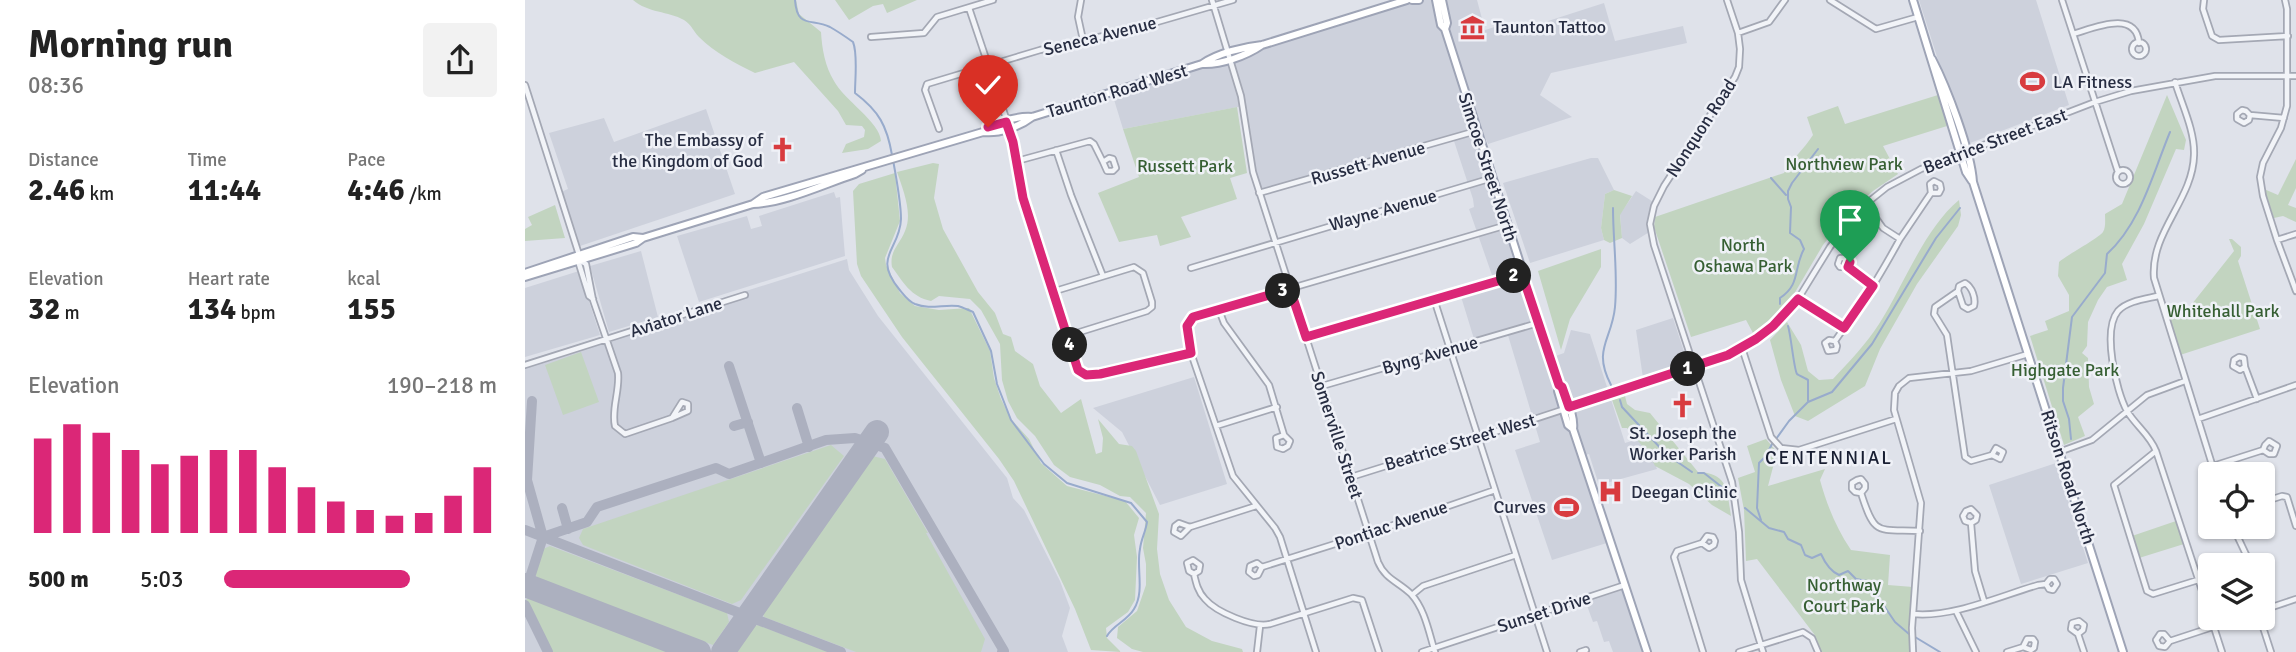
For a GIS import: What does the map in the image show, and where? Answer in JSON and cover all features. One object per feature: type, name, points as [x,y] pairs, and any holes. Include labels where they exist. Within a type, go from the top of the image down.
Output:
[{"type":"main road","name":"Taunton Road West","points":[[525,275],[636,243],[643,238],[753,204],[785,197],[863,169],[983,132],[988,127],[1008,125],[1023,117],[1032,117],[1202,64],[1210,65],[1262,45],[1409,0],[1419,0]]},
{"type":"main road","name":"Simcoe Street North","points":[[1436,0],[1441,25],[1445,29],[1559,385],[1557,391],[1566,408],[1569,425],[1573,429],[1647,652]]},
{"type":"main road","name":"Simcoe Street North","points":[[1442,0],[1447,23],[1445,29]]},
{"type":"main road","name":"Ritson Road North","points":[[1913,0],[1932,59],[1940,75],[2123,652]]},
{"type":"street","points":[[871,37],[919,35],[928,30],[937,17],[993,0]]},
{"type":"street","points":[[1081,0],[1078,17],[1083,40]]},
{"type":"street","name":"Seneca Avenue","points":[[939,129],[925,90],[927,84],[1083,40],[1126,31],[1213,3],[1233,0]]},
{"type":"street","name":"Nonquon Road","points":[[1695,367],[1652,237],[1652,213],[1664,186],[1737,72],[1740,53],[1738,33],[1727,0]]},
{"type":"street","points":[[1738,33],[1769,22],[1785,0]]},
{"type":"street","points":[[1830,0],[1875,29],[1918,17]]},
{"type":"street","points":[[2062,0],[2118,172]]},
{"type":"street","points":[[2204,0],[2203,9],[2212,36],[2219,40],[2288,36]]},
{"type":"street","points":[[2285,0],[2288,36],[2284,118],[2263,163],[2260,177],[2263,196],[2296,292]]},
{"type":"street","name":"Somerville Street","points":[[1213,3],[1243,103],[1249,153],[1259,193],[1369,533],[1383,572],[1412,595],[1423,612],[1435,650]]},
{"type":"street","points":[[969,8],[1008,125],[1023,198],[1078,370],[1086,375],[1100,374],[1191,353]]},
{"type":"street","points":[[2073,34],[2100,26],[2125,23],[2138,32],[2139,43]]},
{"type":"street","name":"Beatrice Street East","points":[[1566,408],[1695,367],[1742,348],[1773,326],[1798,299],[1850,220],[1898,180],[2095,102],[2175,82],[2215,76],[2296,75]]},
{"type":"street","points":[[2175,82],[2193,140],[2194,156],[2190,176],[2155,255],[2154,278],[2212,462]]},
{"type":"street","points":[[525,85],[580,257],[586,264],[593,299],[618,379],[613,418],[617,430],[625,434],[672,418]]},
{"type":"street","points":[[2250,115],[2284,118]]},
{"type":"street","name":"Russett Avenue","points":[[1259,193],[1476,131]]},
{"type":"street","points":[[1017,161],[1090,141],[1103,162]]},
{"type":"street","points":[[1056,150],[1103,276]]},
{"type":"street","name":"Wayne Avenue","points":[[1191,268],[1492,178]]},
{"type":"street","points":[[1835,341],[1931,193]]},
{"type":"street","points":[[1866,204],[1883,228],[1900,239]]},
{"type":"street","points":[[1316,652],[1275,528],[1233,476],[1191,353],[1187,326],[1193,317],[1507,225]]},
{"type":"street","points":[[2277,240],[2296,234]]},
{"type":"street","points":[[1052,292],[1137,267],[1143,273],[1152,302],[1147,311],[1067,336]]},
{"type":"street","points":[[1848,267],[1873,286]]},
{"type":"street","points":[[1306,337],[1522,274]]},
{"type":"street","points":[[1958,291],[1963,306],[1968,309],[1973,306],[1975,300],[1969,286],[1961,284],[1958,291],[1933,310],[1934,317],[1945,332],[1965,457],[1971,461],[1991,455]]},
{"type":"street","name":"Aviator Lane","points":[[525,365],[745,295]]},
{"type":"street","points":[[2156,451],[2114,485],[2150,594],[2197,580],[2156,451],[2127,411],[2120,395],[2109,335],[2111,323],[2123,307],[2158,296]]},
{"type":"street","points":[[1434,299],[1547,652]]},
{"type":"street","points":[[1798,299],[1844,328]]},
{"type":"street","points":[[1219,310],[1224,323],[1269,385],[1284,435]]},
{"type":"street","name":"Byng Avenue","points":[[1322,386],[1538,323]]},
{"type":"street","points":[[1742,348],[1771,437],[1781,448],[1800,450],[1896,419]]},
{"type":"street","points":[[1913,652],[1913,614],[1921,514],[1919,490],[1896,419],[1893,403],[1895,393],[1909,378],[1971,371],[2028,354]]},
{"type":"street","points":[[1695,367],[1732,482],[1739,532],[1741,580],[1763,652]]},
{"type":"street","points":[[2245,367],[2257,399]]},
{"type":"street","points":[[2059,452],[2092,440],[2152,392],[2185,381]]},
{"type":"street","points":[[2197,419],[2296,385]]},
{"type":"street","points":[[1216,426],[1277,407]]},
{"type":"street","name":"Beatrice Street West","points":[[1351,477],[1566,408]]},
{"type":"street","points":[[2226,462],[2263,450]]},
{"type":"street","name":"Pontiac Avenue","points":[[1262,567],[1495,489]]},
{"type":"street","points":[[1861,493],[1874,526],[1920,531]]},
{"type":"street","points":[[2275,498],[2287,497],[2296,526]]},
{"type":"street","points":[[1190,527],[1256,506]]},
{"type":"street","points":[[1971,523],[1975,571],[1984,601]]},
{"type":"street","points":[[1702,543],[1674,553],[1703,652]]},
{"type":"street","points":[[1412,595],[1423,586],[1516,555]]},
{"type":"street","points":[[1194,573],[1200,592],[1210,603],[1260,626],[1353,598],[1362,600],[1379,652]]},
{"type":"street","points":[[1913,614],[1932,615],[1956,611],[2038,584],[2046,584]]},
{"type":"street","name":"Sunset Drive","points":[[1422,652],[1435,650],[1625,585]]},
{"type":"street","points":[[2275,606],[2296,599]]},
{"type":"street","points":[[1956,611],[1976,652]]},
{"type":"street","points":[[1258,652],[1260,626]]},
{"type":"street","points":[[2170,640],[2204,630]]},
{"type":"street","points":[[2215,630],[2222,652]]},
{"type":"street","points":[[2264,630],[2271,652]]},
{"type":"street","points":[[1739,652],[1798,632],[1808,633],[1818,652]]},
{"type":"street","points":[[2078,634],[2084,652]]},
{"type":"street","points":[[2007,652],[2023,647]]},
{"type":"street","points":[[1580,652],[1586,650]]},
{"type":"shaded area","points":[[1407,0],[1436,0],[1445,28],[1442,0],[1477,0],[1485,30],[1504,24],[1508,34],[1604,3],[1615,41],[1683,26],[1687,43],[1551,73],[1540,95],[1572,117],[1488,144],[1467,98],[1550,358],[1564,353],[1571,330],[1590,334],[1625,443],[1645,437],[1657,469],[1599,485],[1589,454],[1582,456],[1610,542],[1552,560],[1515,450],[1540,442],[1507,332],[1474,339],[1459,290],[1493,278],[1469,209],[1474,207],[1473,199],[1453,138],[1259,193],[1253,172],[1243,106],[1123,129],[1112,93],[1220,56]]},
{"type":"shaded area","points":[[1919,0],[2036,0],[2069,105],[1965,145]]},
{"type":"shaded area","points":[[706,109],[735,194],[580,246],[561,192],[568,189],[549,133],[604,118],[614,142]]},
{"type":"shaded area","points":[[1598,158],[1614,190],[1605,194],[1601,228],[1604,240],[1530,263],[1503,183]]},
{"type":"shaded area","points":[[1636,191],[1655,203],[1651,231],[1630,244],[1622,238],[1620,214]]},
{"type":"shaded area","points":[[834,192],[836,198],[840,197],[845,256],[699,302],[677,236],[747,216],[751,229],[762,226],[759,216]]},
{"type":"shaded area","points":[[641,251],[658,317],[609,332],[590,266]]},
{"type":"shaded area","points":[[847,259],[849,270],[878,316],[1007,478],[1013,498],[1024,510],[1060,581],[1070,608],[1062,636],[1068,652],[525,652],[525,361]]},
{"type":"shaded area","points":[[579,271],[600,335],[525,357],[525,288]]},
{"type":"shaded area","points":[[1673,318],[1688,364],[1643,378],[1636,330]]},
{"type":"shaded area","points":[[1194,377],[1227,484],[1160,505],[1122,432],[1093,408]]},
{"type":"shaded area","points":[[2056,463],[2088,563],[2021,584],[1989,485]]},
{"type":"shaded area","points":[[1625,586],[1647,652],[1613,652],[1609,641],[1604,642],[1597,621],[1593,622],[1585,600]]},
{"type":"green space","points":[[633,0],[796,0],[799,14],[821,32],[828,69],[834,81],[875,126],[881,141],[868,149],[842,153],[846,144],[864,137],[865,130],[862,126],[846,125],[838,111],[794,62],[755,73],[712,48],[684,20],[645,7]]},
{"type":"green space","points":[[835,0],[917,0],[887,13],[883,4],[873,6],[849,20]]},
{"type":"green space","name":"North Oshawa Park","points":[[1938,95],[1947,126],[1883,146],[1898,174],[1848,213],[1823,245],[1794,294],[1775,315],[1753,333],[1746,320],[1691,337],[1654,227],[1655,217],[1784,173],[1813,135],[1807,117],[1838,106],[1845,124]]},
{"type":"green space","name":"Highgate Park","points":[[2167,95],[2186,140],[2184,150],[2176,149],[2144,224],[2122,264],[2127,280],[2107,287],[2088,322],[2087,346],[2082,353],[2088,358],[2089,387],[2094,404],[2078,417],[2085,436],[2064,445],[2030,336],[2048,330],[2045,321],[2069,311],[2069,295],[2058,276],[2059,262],[2100,235],[2105,228],[2105,214],[2122,204]]},
{"type":"green space","name":"Russett Park","points":[[1237,107],[1247,173],[1230,178],[1237,199],[1181,217],[1191,237],[1160,246],[1157,235],[1119,242],[1098,193],[1139,177],[1123,129]]},
{"type":"green space","points":[[2296,159],[2296,188],[2288,205],[2296,208],[2296,222],[2283,216],[2274,218],[2264,189],[2278,195]]},
{"type":"green space","points":[[933,163],[939,164],[934,198],[943,229],[978,292],[995,313],[1003,334],[1011,337],[1015,351],[1033,364],[1040,386],[1061,413],[1081,399],[1096,454],[1102,452],[1103,438],[1098,419],[1119,444],[1132,446],[1136,451],[1159,514],[1157,549],[1160,574],[1169,600],[1186,627],[1212,641],[1242,649],[1243,652],[1143,652],[1132,649],[1117,638],[1118,627],[1137,611],[1146,585],[1143,548],[1146,513],[1130,497],[1120,496],[1100,485],[1070,477],[1054,465],[1035,436],[1017,418],[1008,401],[1002,380],[1000,344],[981,310],[970,299],[939,296],[931,301],[924,299],[908,288],[892,267],[892,256],[905,231],[908,217],[897,172]]},
{"type":"green space","points":[[895,173],[900,221],[885,258],[900,293],[915,306],[939,310],[969,308],[990,351],[994,378],[1001,399],[1011,419],[1029,439],[1041,463],[1067,486],[1125,501],[1139,518],[1134,535],[1137,557],[1135,600],[1128,612],[1106,628],[1107,638],[1121,652],[1091,650],[1075,609],[1014,481],[902,337],[861,276],[857,264],[853,191],[859,184]]},
{"type":"green space","points":[[1614,190],[1632,196],[1620,215],[1622,238],[1610,243],[1604,240],[1601,228],[1605,194]]},
{"type":"green space","points":[[1959,200],[1961,215],[1958,226],[1917,284],[1880,349],[1865,386],[1808,421],[1795,416],[1770,340],[1787,322],[1801,345],[1808,371],[1819,380],[1833,379],[1874,331],[1935,226]]},
{"type":"green space","points":[[555,205],[565,238],[525,241],[525,229],[532,225],[528,217]]},
{"type":"green space","name":"Whitehall Park","points":[[2229,239],[2241,247],[2238,261],[2260,329],[2177,356],[2164,315],[2188,309],[2234,251]]},
{"type":"green space","points":[[1601,249],[1601,267],[1570,319],[1561,350],[1538,271]]},
{"type":"green space","points":[[581,352],[599,402],[563,415],[545,365]]},
{"type":"green space","points":[[1625,396],[1627,404],[1635,410],[1650,413],[1698,472],[1708,473],[1721,480],[1727,491],[1731,516],[1712,505],[1689,484],[1655,466],[1649,454],[1627,428],[1622,428],[1612,400]]},
{"type":"green space","name":"Northway Court Park","points":[[1766,439],[1777,452],[1768,486],[1825,469],[1820,480],[1836,525],[1851,550],[1890,555],[1888,585],[1913,587],[1910,652],[1821,652],[1814,634],[1757,559],[1746,561],[1744,510],[1738,478],[1755,472],[1747,446]]},
{"type":"green space","points":[[831,445],[844,456],[741,600],[732,604],[583,545],[579,538],[583,529]]},
{"type":"green space","points":[[868,455],[885,459],[928,533],[985,639],[981,652],[856,652],[764,617],[761,607]]},
{"type":"green space","points":[[2176,521],[2184,544],[2139,558],[2132,536]]},
{"type":"green space","points":[[550,546],[727,613],[729,622],[713,645],[538,580],[534,571],[543,549]]},
{"type":"green space","points":[[530,596],[676,652],[553,652],[526,600]]},
{"type":"green space","points":[[758,625],[828,652],[733,652],[732,649],[746,629]]},
{"type":"waterway","points":[[795,0],[796,9],[802,19],[830,27],[853,42],[856,59],[855,93],[881,120],[892,155]]},
{"type":"waterway","points":[[2071,439],[2063,388],[2072,317],[2105,273],[2107,254],[2119,242],[2137,213],[2170,132]]},
{"type":"waterway","points":[[1780,304],[1780,298],[1794,282],[1804,249],[1800,240],[1790,233],[1791,207],[1788,191],[1818,149]]},
{"type":"waterway","points":[[893,160],[901,219],[900,230],[888,261],[891,278],[908,300],[915,304],[926,307],[958,306],[973,312],[991,351],[997,384],[1011,420],[1044,464],[1067,483],[1131,503],[1147,522],[1139,556],[1140,587],[1137,602],[1131,613],[1107,636]]},
{"type":"waterway","points":[[1771,178],[1786,195]]},
{"type":"waterway","points":[[1611,385],[1603,362],[1603,353],[1615,307],[1613,208]]},
{"type":"waterway","points":[[1776,439],[1808,402],[1832,392],[1872,344],[1936,238],[1960,208]]},
{"type":"waterway","points":[[1788,326],[1797,374],[1808,380],[1808,401]]},
{"type":"waterway","points":[[1620,400],[1622,407],[1666,454],[1692,472]]},
{"type":"waterway","points":[[1761,520],[1757,508],[1759,463],[1772,444]]},
{"type":"waterway","points":[[1698,473],[1704,473],[1732,495]]},
{"type":"waterway","points":[[1745,508],[1769,528],[1784,532],[1788,539],[1801,545],[1805,555],[1812,558],[1821,554],[1828,566],[1839,575],[1848,571],[1856,579],[1867,581],[1895,622],[1909,634]]},
{"type":"waterway","points":[[1915,637],[1940,652]]},
{"type":"taxiway","points":[[729,366],[761,463]]},
{"type":"taxiway","points":[[525,593],[543,537],[527,480],[532,401]]},
{"type":"taxiway","points":[[797,408],[809,447]]},
{"type":"taxiway","points":[[734,426],[748,422]]},
{"type":"taxiway","points":[[543,537],[587,522],[597,507],[716,468],[729,474],[826,440],[855,438],[885,448],[1004,651],[1002,652]]},
{"type":"taxiway","points":[[562,508],[568,529]]},
{"type":"taxiway","points":[[525,530],[841,652]]},
{"type":"taxiway","points":[[525,605],[548,652]]},
{"type":"runway","points":[[723,652],[877,432]]},
{"type":"runway","points":[[525,585],[699,652]]},
{"type":"place","name":"Taunton Tattoo","points":[[1473,27]]},
{"type":"place","name":"LA Fitness","points":[[2033,82]]},
{"type":"place","name":"The Embassy of the Kingdom of God","points":[[783,150]]},
{"type":"place","name":"St. Joseph the Worker Parish","points":[[1683,406]]},
{"type":"place","name":"Deegan Clinic","points":[[1611,492]]},
{"type":"place","name":"Curves","points":[[1566,507]]},
{"type":"district","name":"CENTENNIAL","points":[[1829,458]]},
{"type":"route","points":[[988,127],[1006,122],[1013,142],[1023,198],[1078,370],[1086,375],[1191,353],[1187,326],[1193,317],[1290,289],[1306,337],[1522,274],[1569,407],[1728,355],[1773,326],[1798,299],[1844,328],[1873,286],[1851,271],[1848,267],[1850,262]]},
{"type":"park label","name":"Northview Park","points":[[1844,164]]}]
